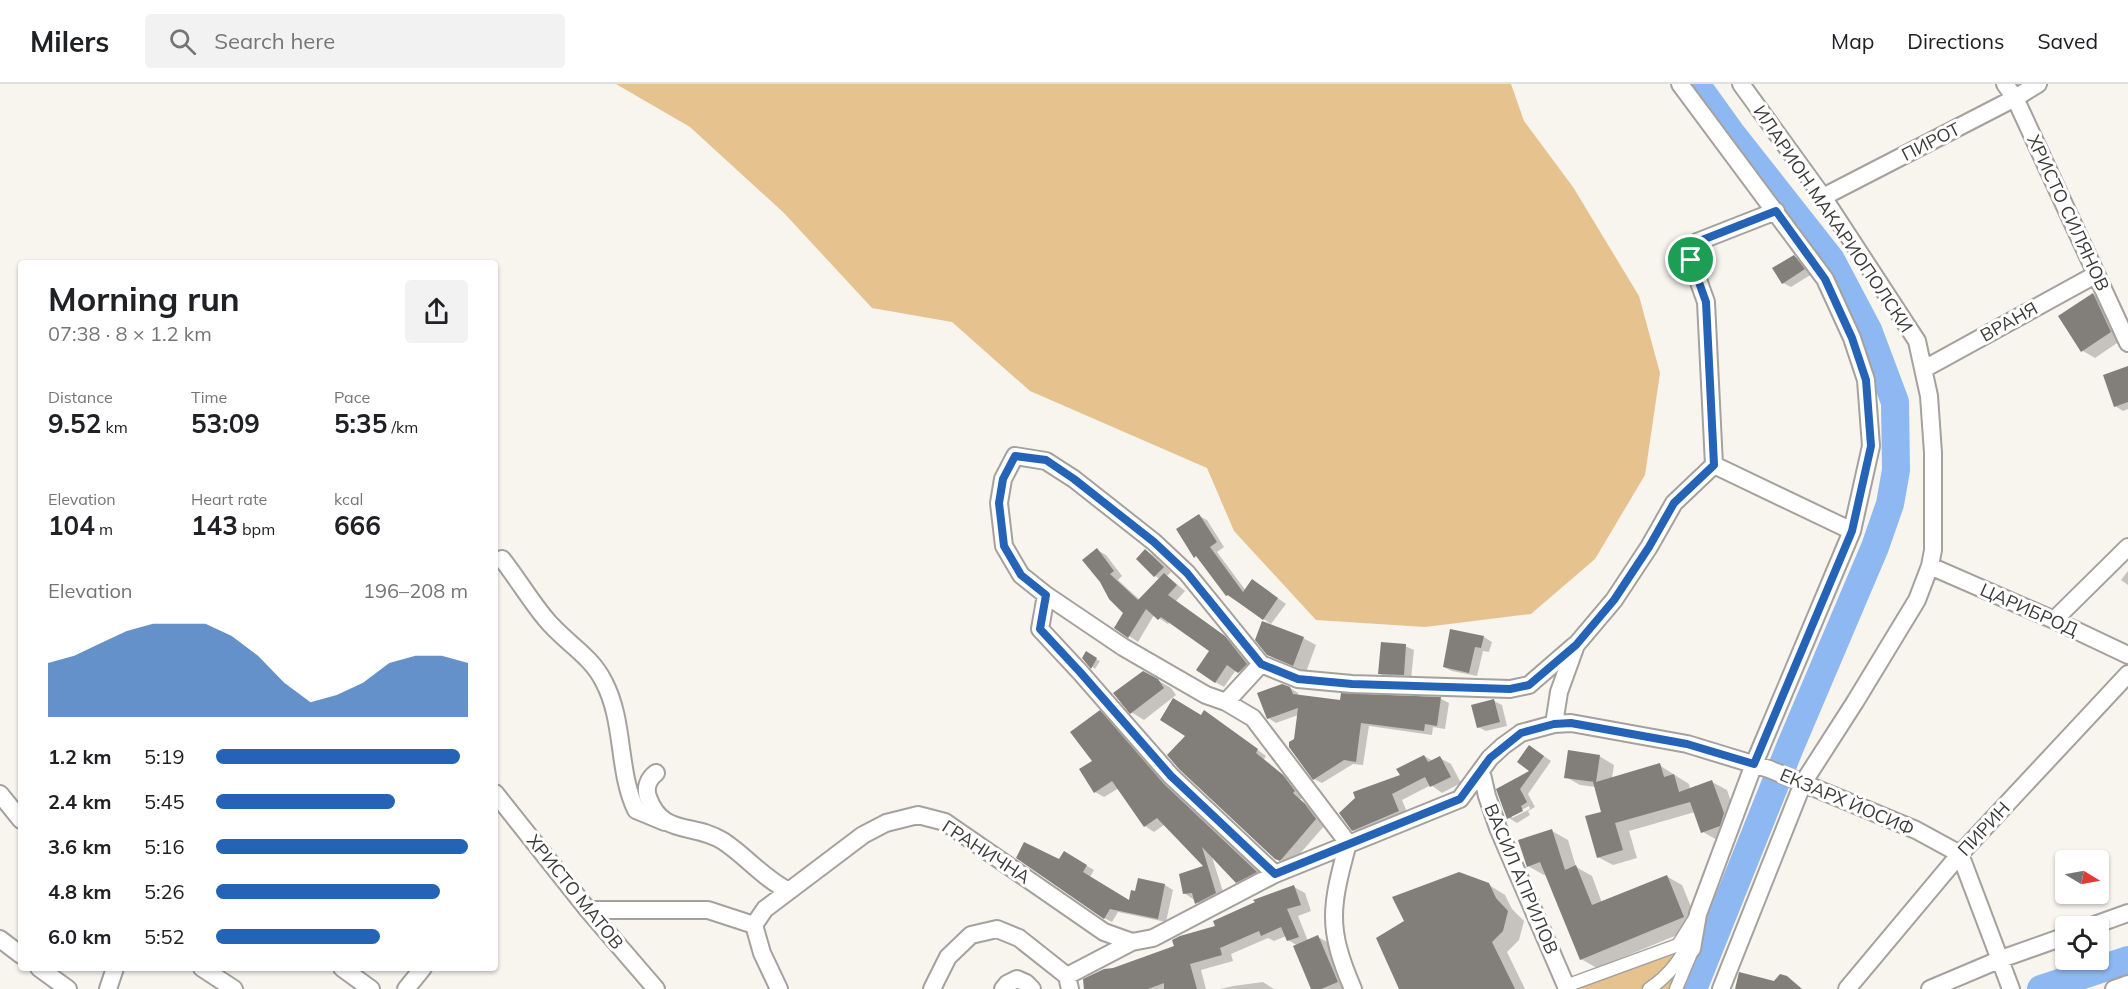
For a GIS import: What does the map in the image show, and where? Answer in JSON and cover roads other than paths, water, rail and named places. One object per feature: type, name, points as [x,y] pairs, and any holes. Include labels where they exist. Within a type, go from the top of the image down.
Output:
[{"type":"street","points":[[1649,989],[1663,979],[1686,949],[1754,764],[1852,531],[1871,446],[1866,380],[1852,338],[1825,279],[1680,84]]},
{"type":"street","name":"ИЛАРИОН МАКАРИОПОЛСКИ","points":[[1722,989],[1803,783],[1917,600],[1930,566],[1933,549],[1933,453],[1929,396],[1917,341],[1823,197],[1741,84]]},
{"type":"street","name":"ХРИСТО СИЛЯНОВ","points":[[2005,84],[2015,98],[2128,343]]},
{"type":"street","name":"ПИРОТ","points":[[1823,197],[2038,84]]},
{"type":"street","points":[[1346,987],[1334,936],[1332,911],[1336,885],[1348,843],[1253,718],[1226,702],[1206,695],[1123,647],[1046,595],[1021,575],[1004,546],[999,503],[1003,479],[1015,456],[1046,460],[1154,542],[1187,573],[1261,664],[1298,679],[1352,684],[1510,689],[1529,685],[1576,645],[1614,600],[1649,547],[1674,503],[1714,465],[1706,302],[1691,260],[1690,250],[1697,242],[1776,211]]},
{"type":"street","name":"ВРАНЯ","points":[[1924,369],[2095,275]]},
{"type":"street","points":[[1714,465],[1852,531]]},
{"type":"street","points":[[2054,620],[2128,547]]},
{"type":"street","points":[[502,559],[546,619],[588,658],[604,681],[613,703],[630,796],[636,810],[724,842],[774,884],[789,891]]},
{"type":"street","name":"ЦАРИБРОД","points":[[1930,566],[2128,655]]},
{"type":"street","points":[[1046,595],[1040,629],[1171,776],[1275,874]]},
{"type":"street","points":[[1554,724],[1559,692],[1576,645]]},
{"type":"street","points":[[1226,702],[1261,664]]},
{"type":"street","name":"ПИРИН","points":[[1847,989],[1960,854],[2128,674]]},
{"type":"street","name":"ЕКЗАРХ ЙОСИФ","points":[[1068,983],[1132,942],[1153,938],[1275,874],[1460,799],[1490,758],[1503,746],[1521,733],[1554,724],[1571,723],[1687,744],[1754,764],[1786,775],[1916,830],[1960,854]]},
{"type":"street","name":"ВАСИЛ АПРИЛОВ","points":[[1481,770],[1498,828],[1565,988]]},
{"type":"street","points":[[656,773],[649,778],[646,793],[653,811],[665,822]]},
{"type":"street","points":[[0,794],[18,816]]},
{"type":"street","name":"ХРИСТО МАТОВ","points":[[498,797],[588,910],[656,989]]},
{"type":"street","name":"ГРАНИЧНА","points":[[754,925],[765,909],[863,835],[886,823],[918,815],[945,822],[1104,932],[1132,942]]},
{"type":"street","points":[[1960,854],[2011,989]]},
{"type":"street","points":[[588,910],[708,910],[754,925],[762,952],[779,989]]},
{"type":"street","points":[[2109,920],[2128,913]]},
{"type":"street","points":[[1676,989],[1692,950],[1698,914]]},
{"type":"street","points":[[1565,988],[1678,945],[1698,914]]},
{"type":"street","points":[[932,989],[948,957],[971,935],[997,929],[1018,938],[1068,983]]},
{"type":"street","points":[[0,939],[18,953]]},
{"type":"street","points":[[1930,989],[2003,965],[2055,941]]},
{"type":"street","points":[[43,971],[68,989]]},
{"type":"street","points":[[108,989],[114,971]]},
{"type":"street","points":[[207,971],[234,989]]},
{"type":"street","points":[[345,971],[363,988]]},
{"type":"street","points":[[406,989],[421,971]]},
{"type":"street","points":[[1003,989],[1017,979],[1032,989]]},
{"type":"street","points":[[2114,989],[2128,984]]},
{"type":"waterway","points":[[1693,989],[1790,747],[1875,547],[1890,504],[1896,470],[1895,402],[1868,330],[1831,260],[1731,133],[1696,84]]},
{"type":"waterway","points":[[2041,989],[2128,960]]}]
